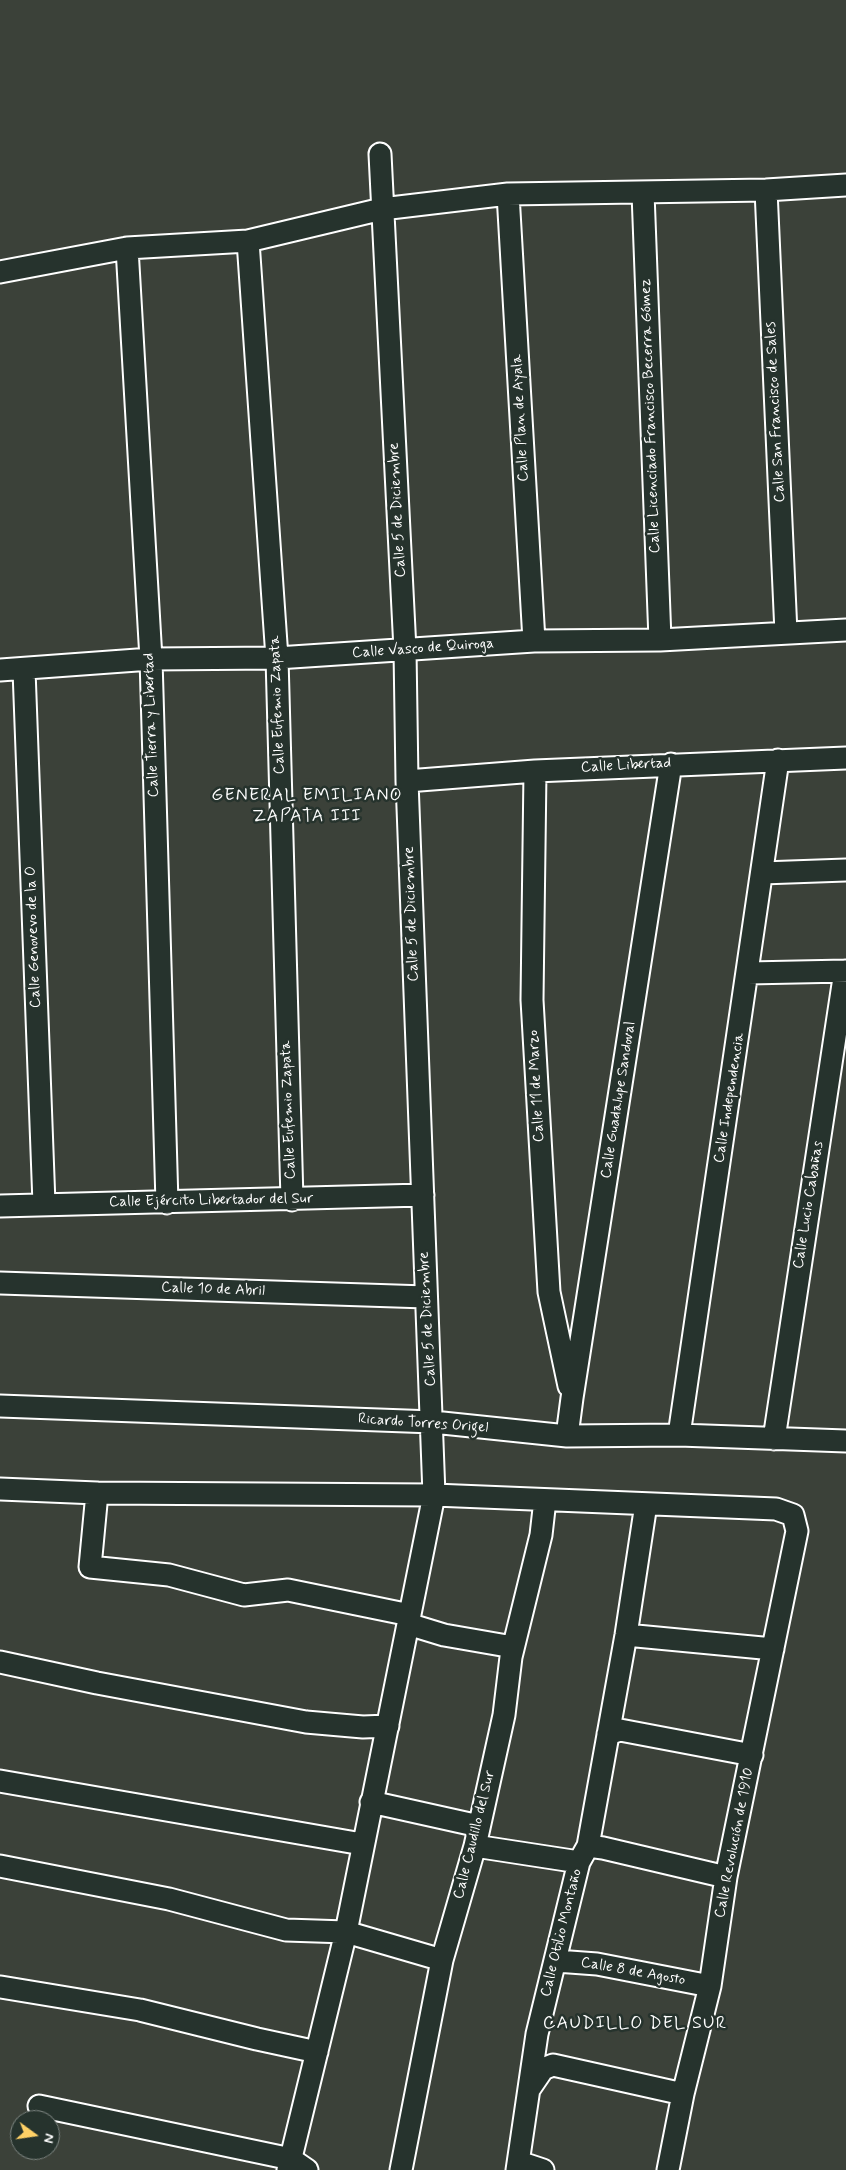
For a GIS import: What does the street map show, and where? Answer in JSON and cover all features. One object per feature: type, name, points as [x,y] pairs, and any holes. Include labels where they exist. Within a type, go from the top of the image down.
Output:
[{"type":"street","name":"Calle 5 de Diciembre","points":[[295,2166],[317,2052],[346,1932],[362,1844],[388,1726],[434,1495],[433,1422],[426,1297],[407,781],[406,650],[380,154]]},
{"type":"street","points":[[0,272],[127,248],[248,241],[382,208],[508,194],[766,190],[846,185]]},
{"type":"street","name":"Calle San Francisco de Sales","points":[[766,190],[786,633]]},
{"type":"street","name":"Calle Licenciado Francisco Becerra Gómez","points":[[643,193],[660,640]]},
{"type":"street","name":"Calle Plan de Ayala","points":[[508,194],[534,641]]},
{"type":"street","name":"Calle Eufemio Zapata","points":[[248,241],[277,658],[292,1200]]},
{"type":"street","name":"Calle Tierra y Libertad","points":[[127,248],[150,658],[167,1203]]},
{"type":"street","name":"Calle Vasco de Quiroga","points":[[0,670],[24,670],[150,658],[277,658],[534,641],[660,640],[846,630]]},
{"type":"street","name":"Calle Genovevo de la O","points":[[24,670],[44,1204]]},
{"type":"street","name":"Calle Libertad","points":[[407,781],[535,771],[846,758]]},
{"type":"street","name":"Calle Independencia","points":[[679,1435],[778,760]]},
{"type":"street","name":"Calle Guadalupe Sandoval","points":[[567,1436],[672,764]]},
{"type":"street","name":"Calle 11 de Marzo","points":[[535,771],[533,1019],[549,1292],[572,1398]]},
{"type":"street","points":[[762,873],[846,870]]},
{"type":"street","points":[[748,973],[845,971]]},
{"type":"street","name":"Calle Lucio Cabañas","points":[[774,1439],[845,971]]},
{"type":"street","name":"Calle Ejército Libertador del Sur","points":[[0,1206],[423,1196]]},
{"type":"street","name":"Calle 10 de Abril","points":[[0,1283],[426,1297]]},
{"type":"street","name":"Ricardo Torres Origel","points":[[0,1406],[433,1422],[567,1436],[679,1435],[846,1441]]},
{"type":"street","points":[[0,1488],[97,1494],[434,1495],[646,1504]]},
{"type":"street","points":[[97,1494],[90,1567],[169,1575],[244,1595],[288,1590],[409,1620],[444,1635],[513,1647]]},
{"type":"street","name":"Calle Caudillo del Sur","points":[[400,2170],[442,1960],[477,1836],[504,1715],[513,1647],[541,1536],[545,1500]]},
{"type":"street","name":"Calle Revolución de 1910","points":[[646,1504],[776,1509],[793,1515],[797,1531],[726,1877],[710,1986],[668,2170]]},
{"type":"street","name":"Calle Otilio Montaño","points":[[518,2166],[537,2034],[583,1854],[608,1734],[626,1635],[646,1504]]},
{"type":"street","points":[[626,1635],[773,1649]]},
{"type":"street","points":[[0,1662],[306,1722],[364,1727],[388,1726]]},
{"type":"street","points":[[608,1734],[620,1730],[752,1754]]},
{"type":"street","points":[[0,1781],[362,1844]]},
{"type":"street","points":[[371,1802],[477,1836],[583,1854],[603,1848],[726,1877]]},
{"type":"street","points":[[0,1866],[169,1899],[286,1930],[346,1932],[442,1960]]},
{"type":"street","name":"Calle 8 de Agosto","points":[[556,1961],[597,1964],[710,1986]]},
{"type":"street","points":[[1,1987],[140,2010],[317,2052]]},
{"type":"street","points":[[529,2088],[544,2069],[553,2065],[684,2094]]},
{"type":"street","points":[[39,2106],[295,2166]]},
{"type":"street","points":[[518,2166],[543,2170]]},
{"type":"district","name":"GENERAL EMILIANO ZAPATA III","points":[[307,806]]},
{"type":"district","name":"CAUDILLO DEL SUR","points":[[635,2024]]}]
